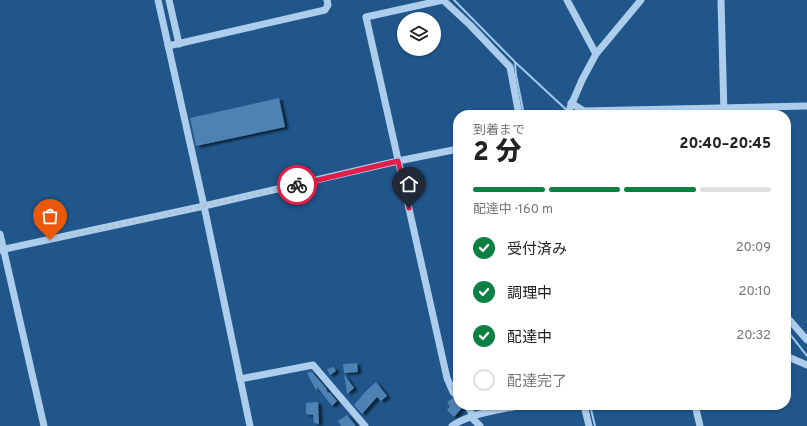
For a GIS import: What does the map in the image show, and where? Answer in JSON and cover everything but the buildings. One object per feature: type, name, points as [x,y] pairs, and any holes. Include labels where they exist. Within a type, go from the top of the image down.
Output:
[{"type":"street","points":[[158,0],[204,206],[250,426]]},
{"type":"street","points":[[169,0],[179,44]]},
{"type":"street","points":[[168,46],[325,10],[328,5],[327,0]]},
{"type":"street","points":[[453,392],[447,378],[366,17],[443,0],[470,25],[510,67],[518,110]]},
{"type":"street","points":[[566,0],[596,54]]},
{"type":"street","points":[[569,110],[596,54],[641,0]]},
{"type":"street","points":[[721,0],[724,110]]},
{"type":"street","points":[[572,104],[582,110]]},
{"type":"street","points":[[741,110],[807,106]]},
{"type":"street","points":[[2,250],[453,150]]},
{"type":"street","points":[[0,234],[2,250],[44,426]]},
{"type":"street","points":[[791,322],[807,340]]},
{"type":"street","points":[[791,358],[807,365]]},
{"type":"street","points":[[240,379],[313,365],[365,426]]},
{"type":"street","points":[[470,410],[472,416],[480,426]]},
{"type":"street","points":[[452,426],[472,416],[499,410]]},
{"type":"street","points":[[585,410],[589,426]]},
{"type":"street","points":[[696,410],[700,426]]},
{"type":"waterway","points":[[454,0],[515,62],[567,110]]},
{"type":"waterway","points":[[515,63],[523,110]]},
{"type":"waterway","points":[[791,335],[807,356]]},
{"type":"waterway","points":[[591,410],[595,426]]},
{"type":"way so far","points":[[50,240],[297,185]]},
{"type":"route","points":[[297,185],[398,161],[409,208]]}]
